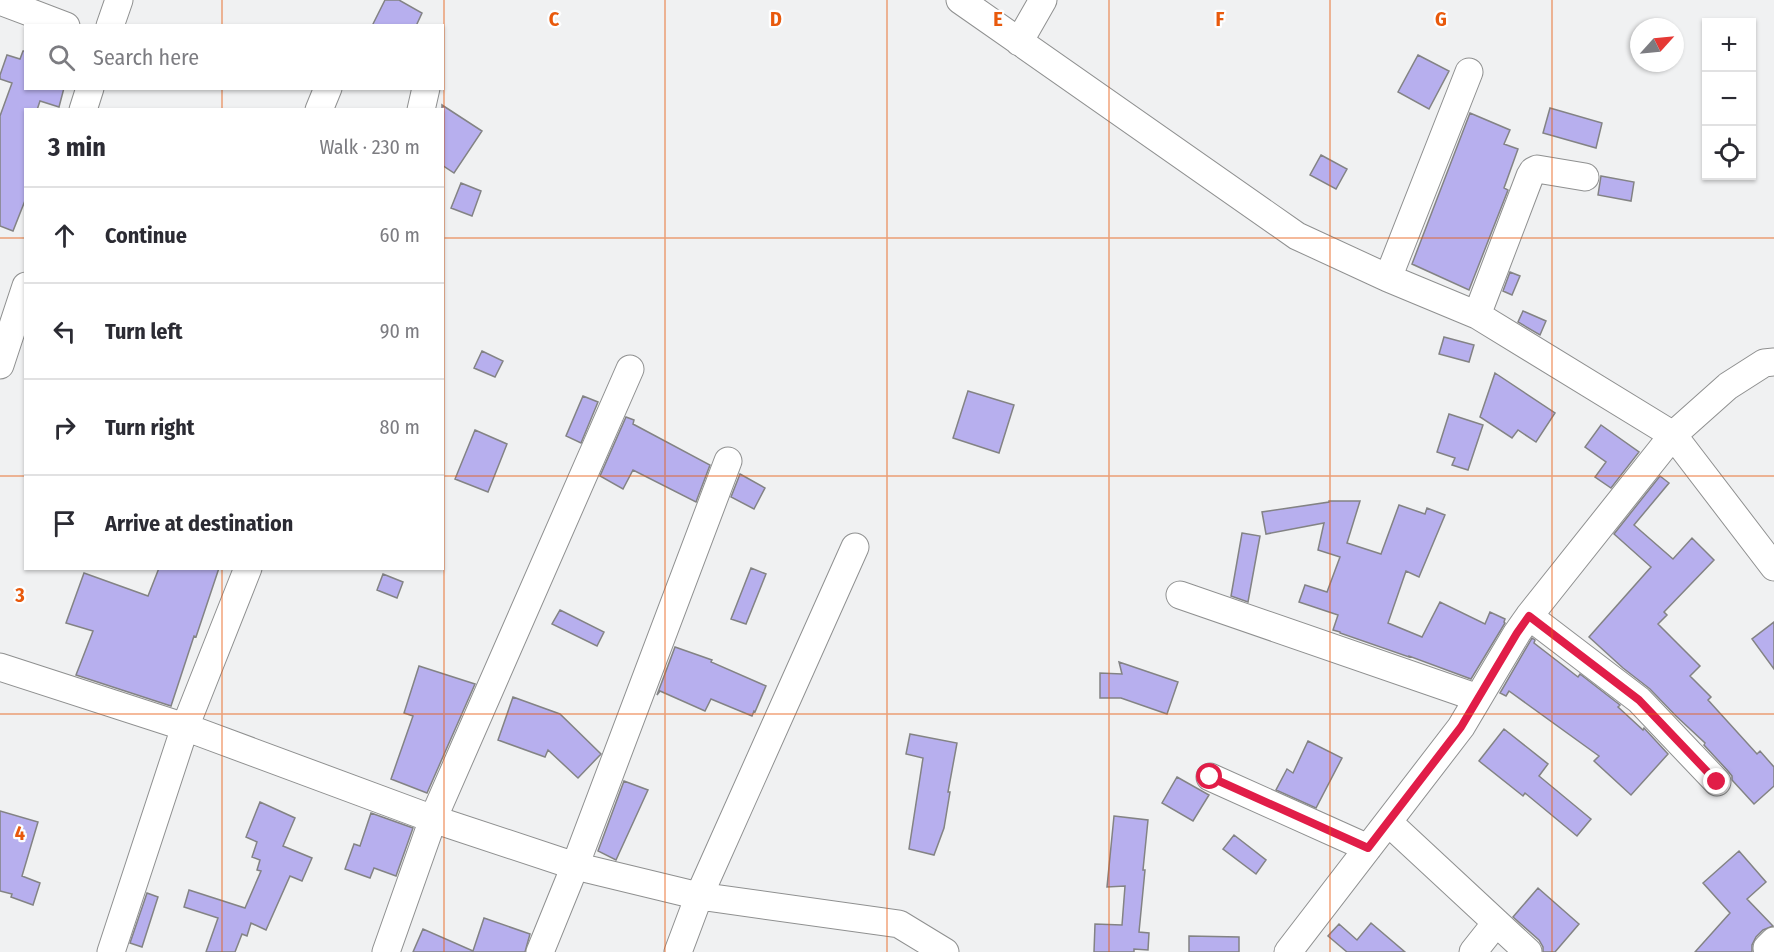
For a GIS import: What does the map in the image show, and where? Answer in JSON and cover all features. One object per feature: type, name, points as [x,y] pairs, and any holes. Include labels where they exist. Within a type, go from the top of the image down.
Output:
[{"type":"street","points":[[111,24],[118,0]]},
{"type":"street","points":[[960,0],[1297,236],[1388,278],[1477,315],[1673,435],[1774,567]]},
{"type":"street","points":[[1019,42],[1043,0]]},
{"type":"street","points":[[0,1],[61,24]]},
{"type":"street","points":[[1388,278],[1469,72]]},
{"type":"street","points":[[84,108],[89,90]]},
{"type":"street","points":[[320,108],[327,90]]},
{"type":"street","points":[[421,108],[426,90]]},
{"type":"street","points":[[1477,315],[1533,171],[1538,169],[1586,177]]},
{"type":"street","points":[[0,365],[24,292]]},
{"type":"street","points":[[1288,952],[1461,727],[1529,616],[1673,435],[1728,386],[1764,363],[1774,362]]},
{"type":"street","points":[[386,952],[433,819],[630,369]]},
{"type":"street","points":[[540,952],[575,866],[728,461]]},
{"type":"street","points":[[678,952],[699,896],[855,547]]},
{"type":"street","points":[[111,952],[185,727],[247,570]]},
{"type":"street","points":[[1180,595],[1478,698]]},
{"type":"street","points":[[1529,616],[1639,700],[1717,782]]},
{"type":"street","points":[[0,667],[185,727],[433,819],[575,866],[699,896],[899,924],[945,952]]},
{"type":"street","points":[[1210,777],[1368,848]]},
{"type":"street","points":[[1388,822],[1528,952]]},
{"type":"street","points":[[1473,952],[1496,923]]},
{"type":"building","points":[[385,0],[399,0],[422,13],[417,24],[373,24]]},
{"type":"building","points":[[24,51],[24,90],[63,90],[59,107],[40,101],[38,108],[24,108],[24,203],[13,231],[0,226],[0,116],[12,83],[0,79],[0,75],[7,55],[20,59]]},
{"type":"building","points":[[1418,55],[1449,71],[1429,109],[1398,92]]},
{"type":"building","points":[[442,105],[482,131],[454,173],[444,166],[444,108]]},
{"type":"building","points":[[1550,108],[1602,123],[1596,148],[1543,133]]},
{"type":"building","points":[[1470,113],[1510,130],[1504,144],[1518,149],[1504,188],[1508,190],[1469,290],[1412,264]]},
{"type":"building","points":[[1321,155],[1347,169],[1336,189],[1310,175]]},
{"type":"building","points":[[1601,176],[1634,182],[1631,201],[1598,195]]},
{"type":"building","points":[[461,183],[481,191],[472,216],[451,208]]},
{"type":"building","points":[[1510,272],[1520,276],[1512,295],[1503,291]]},
{"type":"building","points":[[1523,311],[1546,321],[1540,335],[1518,322]]},
{"type":"building","points":[[1444,337],[1474,345],[1469,362],[1439,354]]},
{"type":"building","points":[[482,351],[503,361],[495,377],[474,368]]},
{"type":"building","points":[[1495,373],[1555,413],[1536,442],[1518,430],[1512,438],[1480,417]]},
{"type":"building","points":[[968,391],[1014,405],[999,453],[953,438]]},
{"type":"building","points":[[583,396],[598,402],[581,443],[566,436]]},
{"type":"building","points":[[1449,414],[1483,425],[1468,470],[1452,465],[1455,458],[1437,452]]},
{"type":"building","points":[[626,417],[634,420],[633,424],[710,465],[696,502],[633,470],[623,489],[600,476]]},
{"type":"building","points":[[1601,425],[1639,452],[1611,488],[1595,477],[1606,462],[1585,447]]},
{"type":"building","points":[[475,430],[507,444],[488,492],[455,479]]},
{"type":"building","points":[[740,474],[765,488],[754,509],[731,497]]},
{"type":"building","points":[[1660,476],[1669,483],[1634,525],[1673,559],[1692,538],[1714,560],[1664,612],[1667,615],[1658,624],[1700,666],[1690,676],[1711,697],[1708,700],[1757,754],[1760,751],[1774,767],[1774,786],[1754,804],[1732,780],[1732,776],[1704,745],[1705,743],[1650,689],[1589,637],[1651,567],[1614,534]]},
{"type":"building","points":[[1329,501],[1360,501],[1347,543],[1381,554],[1399,505],[1425,514],[1427,508],[1445,515],[1419,577],[1406,571],[1388,623],[1422,637],[1440,602],[1485,624],[1490,612],[1505,619],[1505,623],[1471,679],[1333,630],[1338,615],[1299,602],[1305,585],[1327,592],[1340,557],[1318,550],[1324,523],[1266,534],[1262,512]]},
{"type":"building","points":[[1242,533],[1260,536],[1248,602],[1231,596]]},
{"type":"building","points":[[751,568],[766,574],[746,624],[731,619]]},
{"type":"building","points":[[158,570],[218,570],[171,706],[76,675],[93,631],[66,623],[84,573],[148,596]]},
{"type":"building","points":[[383,574],[403,582],[397,598],[377,590]]},
{"type":"building","points":[[560,610],[604,632],[597,646],[552,624]]},
{"type":"building","points":[[1774,622],[1774,669],[1752,639]]},
{"type":"building","points":[[1532,638],[1535,640],[1534,643],[1578,677],[1580,674],[1620,705],[1618,707],[1643,730],[1644,728],[1668,754],[1631,795],[1594,761],[1599,756],[1509,691],[1506,696],[1500,693]]},
{"type":"building","points":[[675,647],[712,660],[711,662],[766,686],[752,716],[711,699],[705,711],[660,691],[657,695]]},
{"type":"building","points":[[1119,662],[1178,682],[1167,714],[1121,698],[1100,698],[1100,673],[1122,674]]},
{"type":"building","points":[[419,666],[475,684],[427,793],[391,779],[413,716],[404,713]]},
{"type":"building","points":[[513,697],[560,714],[601,754],[578,778],[548,750],[545,757],[498,740]]},
{"type":"building","points":[[1504,729],[1548,764],[1539,776],[1591,819],[1577,836],[1525,793],[1523,796],[1479,761]]},
{"type":"building","points":[[910,734],[957,743],[944,828],[934,855],[909,849],[923,758],[906,754]]},
{"type":"building","points":[[1308,741],[1342,758],[1316,808],[1276,790],[1287,769],[1293,773]]},
{"type":"building","points":[[1177,777],[1209,795],[1193,821],[1162,803]]},
{"type":"building","points":[[624,781],[648,790],[616,860],[598,851]]},
{"type":"building","points":[[260,802],[295,818],[283,846],[312,858],[302,881],[290,876],[266,930],[251,923],[247,936],[242,934],[235,952],[206,952],[218,918],[184,907],[189,890],[245,908],[261,871],[257,870],[260,860],[252,857],[257,842],[246,837]]},
{"type":"building","points":[[0,811],[38,822],[22,876],[40,883],[33,905],[11,897],[12,894],[0,891]]},
{"type":"building","points":[[371,813],[413,828],[396,876],[374,868],[370,878],[345,869],[354,844],[360,846]]},
{"type":"building","points":[[1114,816],[1148,820],[1139,932],[1149,933],[1148,950],[1094,952],[1095,924],[1122,925],[1125,886],[1107,887]]},
{"type":"building","points":[[1234,835],[1266,860],[1256,874],[1223,849]]},
{"type":"building","points":[[1739,851],[1766,882],[1747,899],[1773,926],[1763,930],[1756,937],[1752,945],[1752,952],[1695,952],[1730,913],[1703,883]]},
{"type":"building","points":[[1538,888],[1579,924],[1555,952],[1543,952],[1539,940],[1513,917]]},
{"type":"building","points":[[147,893],[158,897],[142,947],[130,943]]},
{"type":"building","points":[[484,918],[530,934],[525,952],[413,952],[423,929],[473,951]]},
{"type":"building","points":[[1371,923],[1405,952],[1347,952],[1328,936],[1339,924],[1357,940]]},
{"type":"building","points":[[1189,936],[1239,937],[1239,952],[1189,952]]},
{"type":"route","points":[[1210,777],[1368,848],[1461,727],[1529,616],[1639,700],[1717,782]]}]
